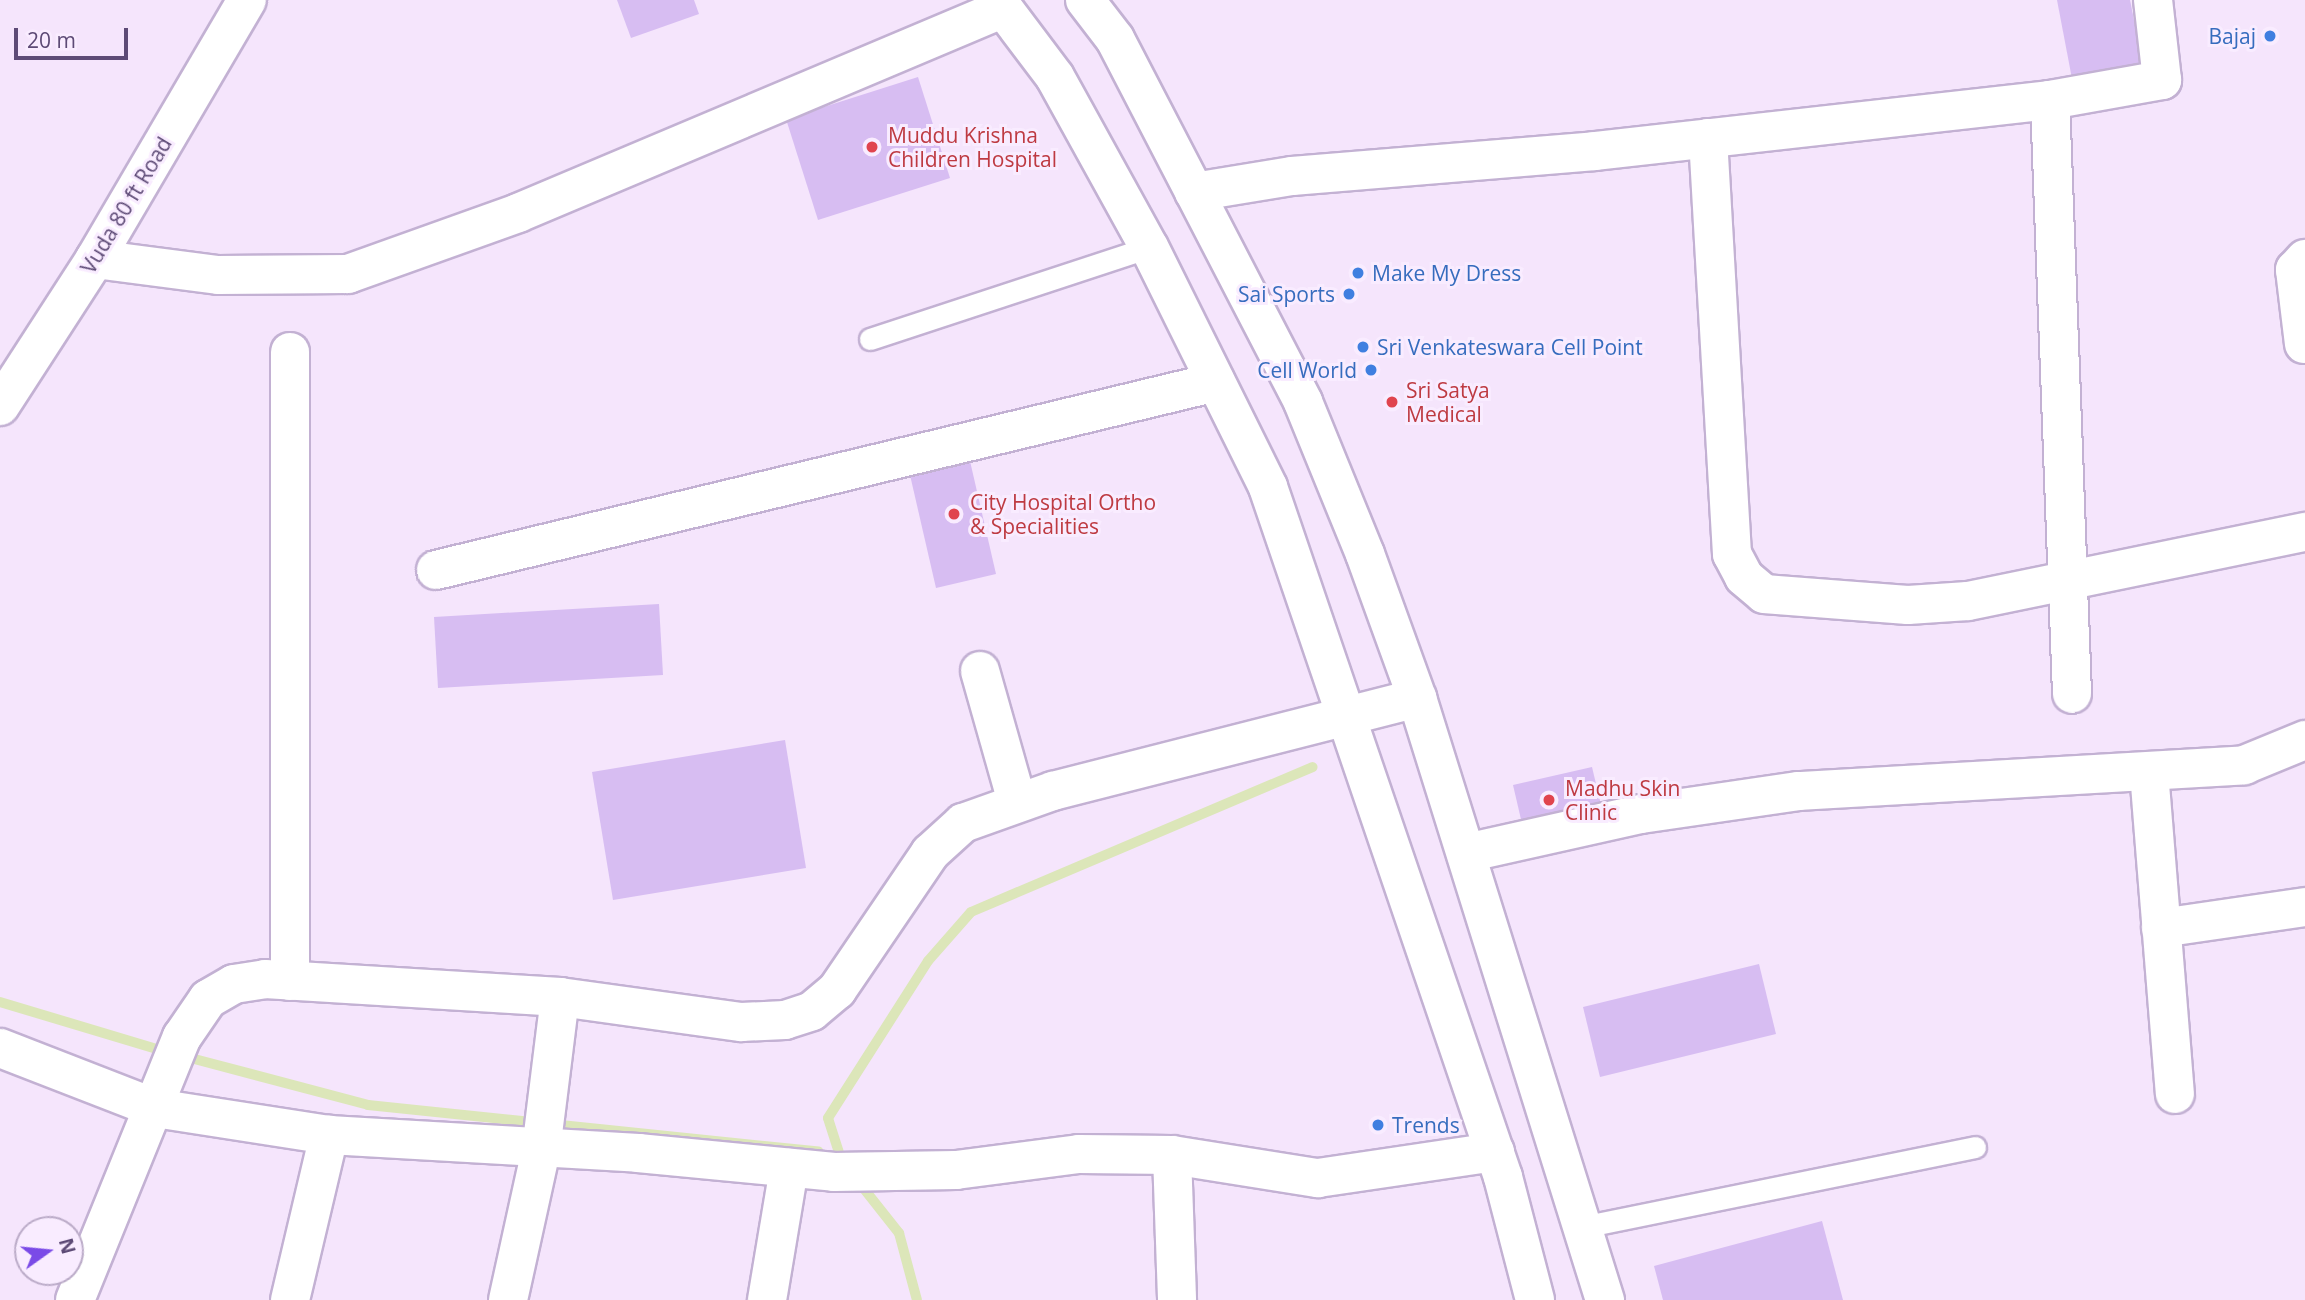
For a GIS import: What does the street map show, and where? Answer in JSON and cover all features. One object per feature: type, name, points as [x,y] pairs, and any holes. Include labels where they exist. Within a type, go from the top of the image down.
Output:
[{"type":"street","name":"Vuda 80 ft Road","points":[[0,406],[95,259],[247,0]]},
{"type":"street","points":[[1085,0],[1115,39],[1303,402],[1417,698],[1605,1300]]},
{"type":"street","points":[[1194,192],[1292,176],[1708,138],[2050,100],[2162,80],[2153,0]]},
{"type":"street","points":[[95,259],[244,276],[359,271],[506,218],[1001,4],[1055,77],[1149,247],[1268,487],[1351,720],[1494,1152],[1535,1300]]},
{"type":"street","points":[[2050,100],[2072,694]]},
{"type":"street","points":[[1708,138],[1732,554],[1744,577],[1764,594],[1792,600],[1908,605],[2068,583],[2305,531]]},
{"type":"street","points":[[2304,344],[2295,271],[2305,259]]},
{"type":"street","points":[[290,352],[290,981]]},
{"type":"street","points":[[436,569],[1216,382]]},
{"type":"street","points":[[980,671],[1017,802]]},
{"type":"street","points":[[75,1300],[182,1037],[208,999],[234,984],[290,981],[560,997],[741,1022],[785,1020],[813,1011],[862,958],[930,853],[963,822],[1017,802],[1351,720],[1417,698]]},
{"type":"street","points":[[1466,853],[1642,814],[1799,791],[2244,765],[2305,740]]},
{"type":"street","points":[[2149,772],[2175,1094]]},
{"type":"street","points":[[2161,928],[2305,907]]},
{"type":"street","points":[[508,1300],[541,1150],[560,997]]},
{"type":"street","points":[[0,1048],[155,1108],[329,1135],[834,1172],[956,1170],[1079,1154],[1172,1155],[1318,1178],[1494,1152]]},
{"type":"street","points":[[290,1300],[329,1135]]},
{"type":"street","points":[[1172,1155],[1177,1300]]},
{"type":"street","points":[[767,1300],[789,1168]]},
{"type":"lane","points":[[870,339],[1149,247]]},
{"type":"lane","points":[[1582,1227],[1975,1147]]},
{"type":"building","points":[[617,0],[694,0],[699,14],[631,38]]},
{"type":"building","points":[[2057,0],[2130,0],[2144,70],[2073,84]]},
{"type":"building","points":[[918,77],[950,178],[818,220],[786,119]]},
{"type":"building","points":[[970,461],[996,574],[936,588],[910,475]]},
{"type":"building","points":[[659,604],[663,675],[438,688],[434,617]]},
{"type":"building","points":[[785,740],[806,868],[613,900],[592,772]]},
{"type":"building","points":[[1592,767],[1602,809],[1523,828],[1513,785]]},
{"type":"building","points":[[1759,964],[1776,1034],[1600,1077],[1583,1007]]},
{"type":"building","points":[[1822,1221],[1843,1300],[1663,1300],[1654,1266]]},
{"type":"waterway","points":[[842,1162],[828,1118],[928,961],[971,912],[1313,767]]},
{"type":"waterway","points":[[0,1002],[167,1052]]},
{"type":"waterway","points":[[183,1056],[368,1105],[819,1152]]},
{"type":"waterway","points":[[857,1180],[899,1233],[917,1300]]},
{"type":"place","name":"Bajaj","points":[[2270,36]]},
{"type":"place","name":"Muddu Krishna Children Hospital","points":[[872,147]]},
{"type":"place","name":"Make My Dress","points":[[1358,273]]},
{"type":"place","name":"Sai Sports","points":[[1349,294]]},
{"type":"place","name":"Sri Venkateswara Cell Point","points":[[1363,347]]},
{"type":"place","name":"Cell World","points":[[1371,370]]},
{"type":"place","name":"Sri Satya Medical","points":[[1392,402]]},
{"type":"place","name":"City Hospital Ortho & Specialities","points":[[954,514]]},
{"type":"place","name":"Madhu Skin Clinic","points":[[1549,800]]},
{"type":"place","name":"Trends","points":[[1378,1125]]}]
